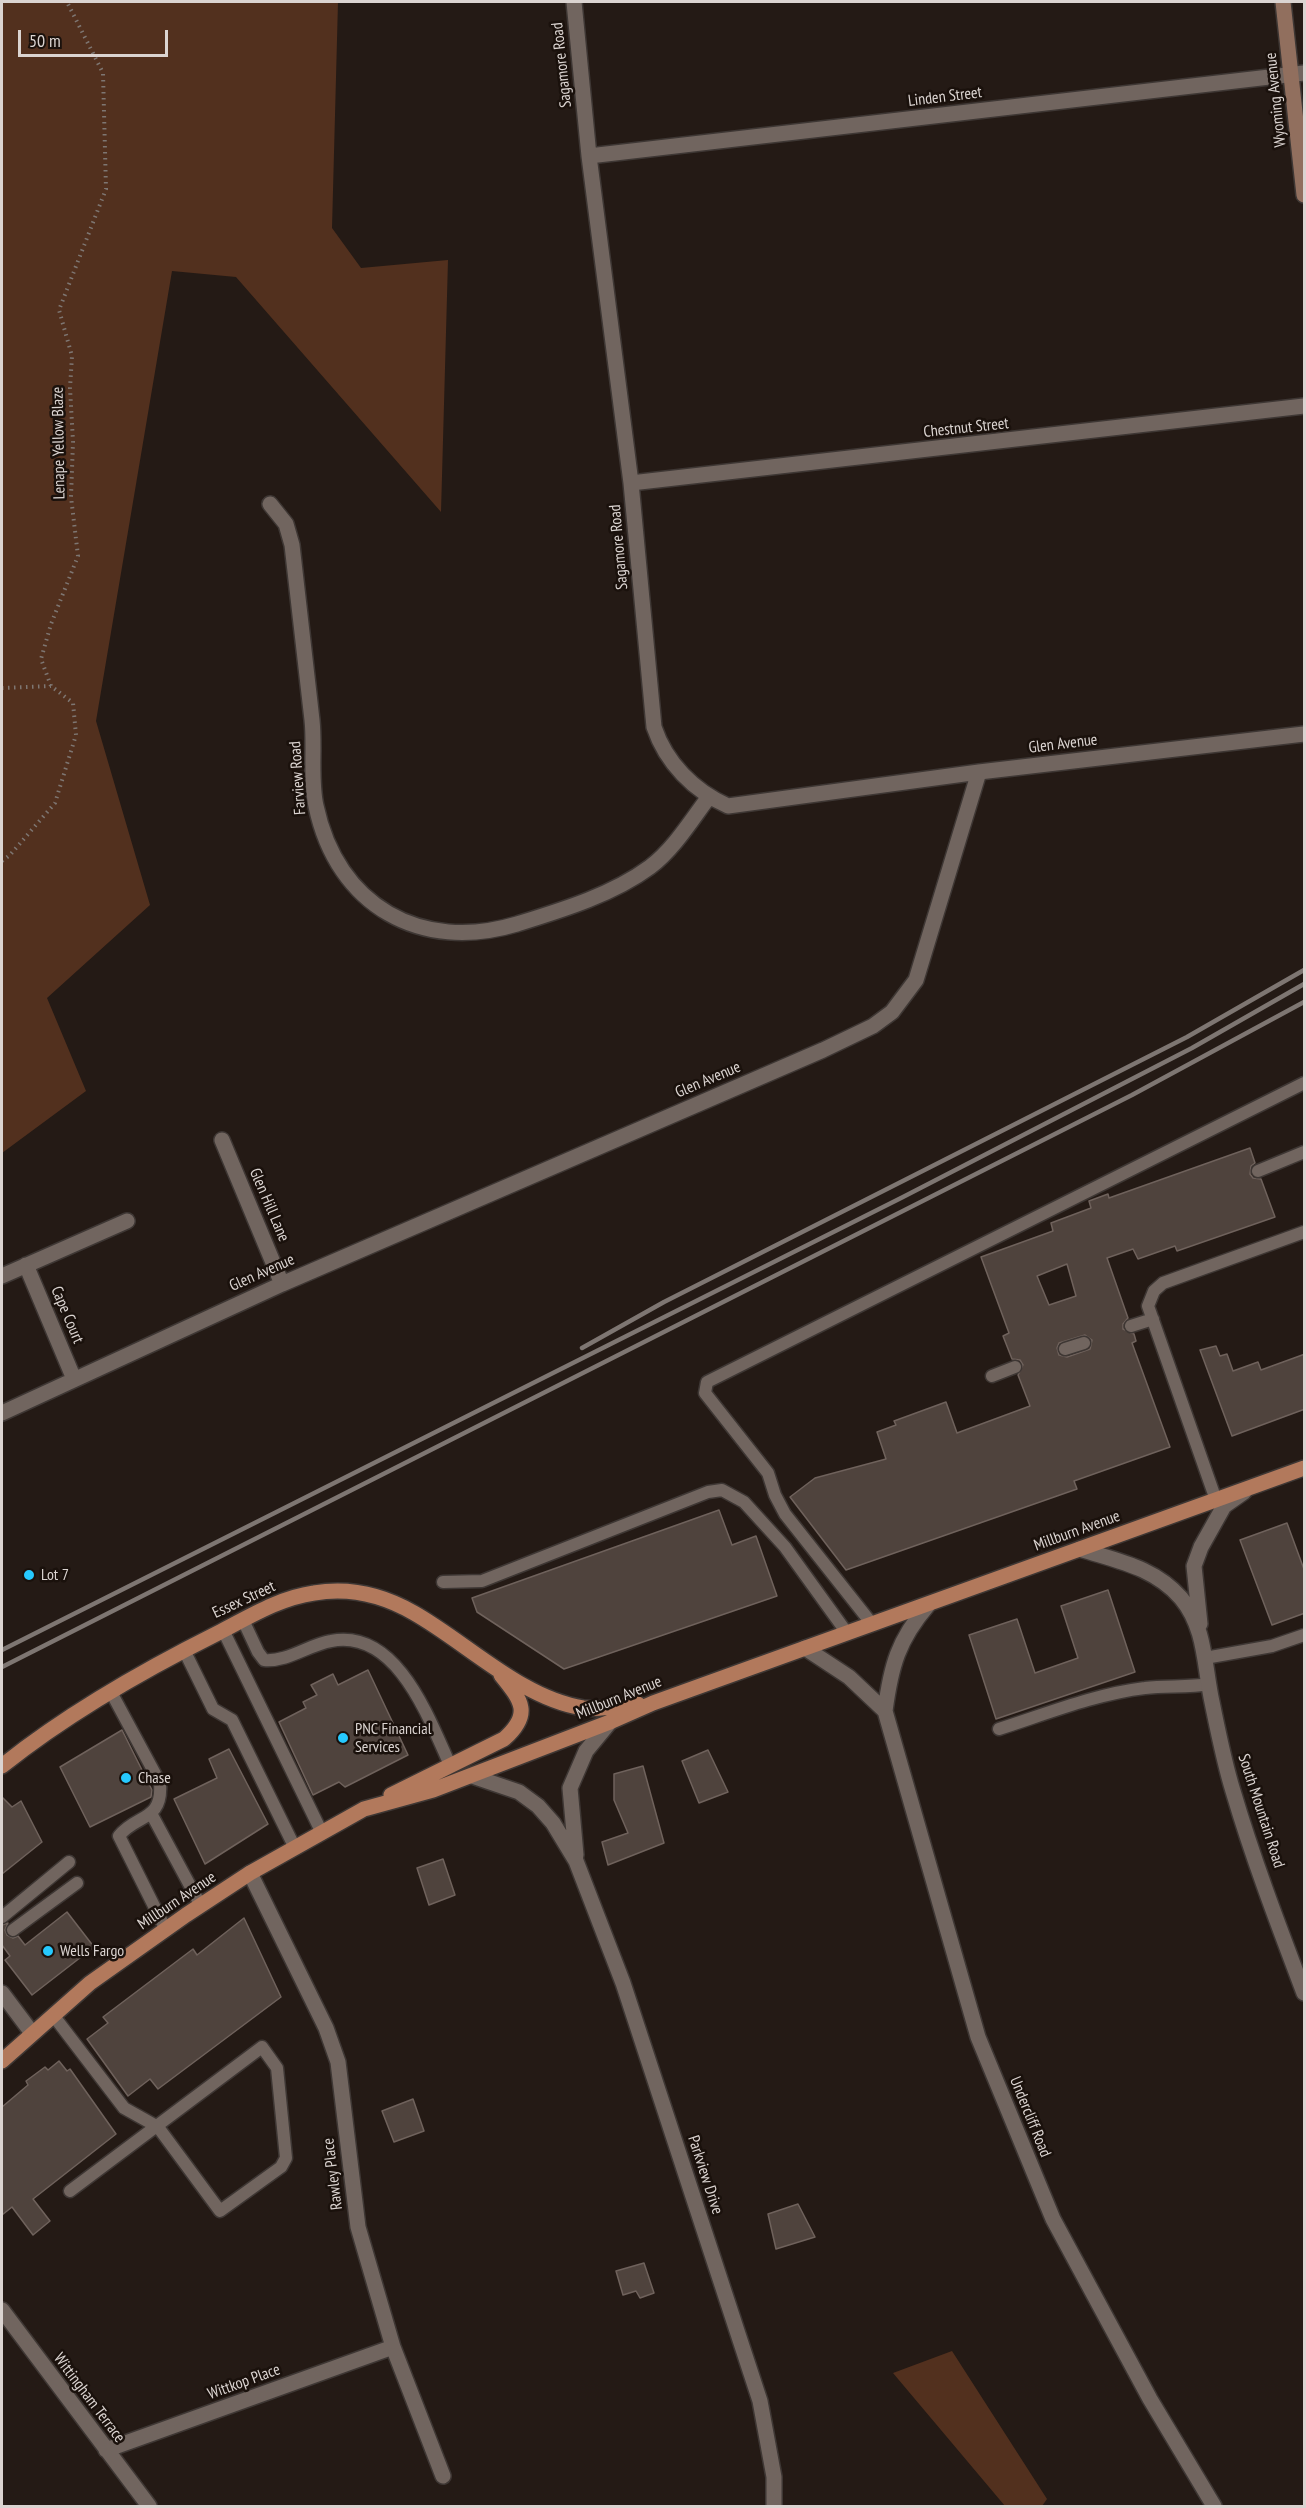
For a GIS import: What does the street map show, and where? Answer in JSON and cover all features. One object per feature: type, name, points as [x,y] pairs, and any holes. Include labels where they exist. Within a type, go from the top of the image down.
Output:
[{"type":"main road","name":"Wyoming Avenue","points":[[1283,2],[1298,74],[1305,195]]},
{"type":"main road","name":"Millburn Avenue","points":[[2,2061],[90,1983],[166,1930],[250,1874],[364,1809],[434,1790],[653,1703],[1305,1468]]},
{"type":"main road","name":"Essex Street","points":[[2,1766],[71,1715],[183,1650],[275,1604],[312,1593],[341,1591],[384,1599],[413,1612],[497,1669],[541,1693],[583,1708],[653,1703]]},
{"type":"main road","points":[[364,1809],[504,1739],[517,1727],[521,1719],[522,1708],[518,1696],[497,1669]]},
{"type":"street","name":"Sagamore Road","points":[[574,2],[589,156],[631,483],[654,727],[670,759],[708,798]]},
{"type":"street","name":"Linden Street","points":[[589,156],[1298,74]]},
{"type":"street","name":"Chestnut Street","points":[[631,483],[1305,406]]},
{"type":"street","name":"Farview Road","points":[[270,504],[286,524],[292,545],[313,727],[315,803],[319,818],[341,869],[360,892],[385,913],[428,930],[471,933],[503,928],[568,908],[651,866],[674,842],[708,798]]},
{"type":"street","name":"Glen Avenue","points":[[2,1413],[282,1284],[851,1038],[892,1012],[916,980],[979,772],[1305,734]]},
{"type":"street","points":[[708,798],[728,806],[979,772]]},
{"type":"street","name":"Glen Hill Lane","points":[[222,1140],[282,1284]]},
{"type":"street","points":[[2,1276],[127,1221]]},
{"type":"street","name":"Cape Court","points":[[26,1265],[74,1379]]},
{"type":"street","name":"South Mountain Road","points":[[1250,1489],[1224,1506],[1201,1547],[1194,1566],[1201,1635],[1209,1684],[1233,1791],[1305,1993]]},
{"type":"street","name":"South Mountain Road","points":[[1080,1549],[1134,1565],[1155,1576],[1181,1599],[1201,1635]]},
{"type":"street","name":"Undercliff Road","points":[[928,1605],[902,1640],[890,1675],[885,1711],[978,2037],[1049,2208],[1150,2399],[1214,2506]]},
{"type":"street","points":[[805,1648],[849,1677],[885,1711]]},
{"type":"street","name":"Parkview Drive","points":[[576,1861],[570,1788],[585,1751],[610,1722]]},
{"type":"street","name":"Parkview Drive","points":[[472,1776],[512,1789],[538,1806],[553,1823],[576,1861],[623,1983],[760,2401],[774,2477],[774,2506]]},
{"type":"street","name":"Rawley Place","points":[[250,1874],[326,2028],[338,2062],[357,2226],[393,2347],[443,2476]]},
{"type":"street","points":[[2,1993],[32,2033]]},
{"type":"street","name":"Wittingham Terrace","points":[[2,2310],[148,2506]]},
{"type":"street","name":"Wittkop Place","points":[[106,2450],[393,2347]]},
{"type":"lane","points":[[872,1624],[785,1514],[775,1495],[768,1473],[705,1394],[707,1382],[1305,1083]]},
{"type":"lane","points":[[1258,1171],[1305,1152]]},
{"type":"lane","points":[[1216,1500],[1148,1306],[1154,1291],[1164,1282],[1305,1232]]},
{"type":"lane","points":[[1131,1326],[1153,1319]]},
{"type":"lane","points":[[1065,1349],[1084,1343]]},
{"type":"lane","points":[[992,1376],[1015,1367]]},
{"type":"lane","points":[[443,1582],[482,1581],[708,1492],[722,1490],[744,1502],[785,1548],[847,1633]]},
{"type":"lane","points":[[243,1620],[264,1660],[275,1661],[331,1641],[358,1643],[376,1650],[399,1667],[418,1697],[450,1765]]},
{"type":"lane","points":[[224,1630],[322,1833]]},
{"type":"lane","points":[[1205,1658],[1272,1646],[1305,1635]]},
{"type":"lane","points":[[183,1650],[213,1709],[232,1720],[295,1848]]},
{"type":"lane","points":[[999,1729],[1099,1697],[1145,1688],[1209,1684]]},
{"type":"lane","points":[[111,1692],[160,1783],[161,1796],[152,1815],[119,1836],[166,1930]]},
{"type":"lane","points":[[152,1815],[201,1906]]},
{"type":"lane","points":[[2,1917],[69,1862]]},
{"type":"lane","points":[[13,1930],[76,1883]]},
{"type":"lane","points":[[53,2015],[124,2108],[158,2127],[220,2211],[281,2167],[286,2158],[277,2068],[262,2047],[158,2127],[70,2191]]},
{"type":"path","name":"Lenape Yellow Blaze","points":[[51,686],[41,659],[51,624],[78,556],[70,496],[73,442],[70,388],[72,356],[58,310],[106,189],[102,73],[67,2]]},
{"type":"path","points":[[2,688],[51,686],[73,703],[76,735],[55,803],[10,855],[2,861]]},
{"type":"shaded area","points":[[2,2],[338,2],[332,228],[361,268],[448,260],[441,512],[236,277],[172,271],[96,721],[150,905],[47,998],[86,1091],[2,1153]]},
{"type":"shaded area","points":[[952,2351],[1047,2499],[1042,2506],[1005,2506],[893,2373]]},
{"type":"building","points":[[1250,1148],[1255,1163],[1251,1166],[1250,1174],[1253,1178],[1261,1179],[1275,1217],[1177,1251],[1175,1246],[1138,1259],[1133,1249],[1107,1258],[1128,1318],[1123,1324],[1123,1329],[1134,1334],[1136,1341],[1132,1343],[1170,1447],[1074,1481],[1077,1489],[846,1570],[790,1497],[815,1478],[886,1459],[877,1432],[896,1425],[894,1421],[946,1402],[957,1433],[1030,1406],[1018,1375],[1023,1365],[1020,1360],[1012,1359],[1003,1336],[1009,1333],[981,1257],[1053,1231],[1051,1223],[1091,1208],[1089,1201],[1108,1194],[1109,1198]],"holes":[[[1067,1264],[1076,1296],[1049,1305],[1037,1276]],[[1085,1335],[1092,1340],[1090,1349],[1067,1357],[1059,1355],[1057,1348],[1059,1343]]]},
{"type":"building","points":[[1216,1346],[1220,1356],[1227,1354],[1233,1371],[1258,1362],[1261,1370],[1305,1354],[1305,1409],[1232,1436],[1200,1350]]},
{"type":"building","points":[[719,1510],[732,1545],[756,1536],[777,1596],[564,1669],[477,1612],[472,1598]]},
{"type":"building","points":[[1287,1523],[1305,1572],[1305,1613],[1272,1625],[1240,1540]]},
{"type":"building","points":[[1108,1590],[1135,1672],[996,1719],[969,1635],[1017,1619],[1035,1673],[1078,1658],[1061,1606]]},
{"type":"building","name":"PNC Financial Services","points":[[368,1670],[408,1755],[345,1787],[339,1782],[313,1795],[279,1722],[306,1708],[303,1702],[317,1695],[311,1685],[333,1674],[338,1685]]},
{"type":"building","points":[[122,1730],[152,1790],[151,1797],[90,1827],[60,1767]]},
{"type":"building","points":[[229,1749],[268,1824],[205,1864],[174,1799],[217,1778],[209,1759]]},
{"type":"building","points":[[708,1750],[728,1792],[699,1803],[682,1761]]},
{"type":"building","points":[[643,1766],[664,1843],[608,1865],[602,1842],[628,1833],[614,1800],[614,1774]]},
{"type":"building","points":[[2,1797],[12,1807],[21,1801],[42,1842],[2,1874]]},
{"type":"building","points":[[443,1859],[455,1895],[429,1905],[417,1868]]},
{"type":"building","name":"Wells Fargo","points":[[67,1912],[94,1947],[32,1995],[5,1960],[10,1956],[2,1945],[2,1925],[8,1923],[5,1930],[7,1935],[13,1938],[18,1936],[25,1945]]},
{"type":"building","points":[[244,1918],[281,1997],[158,2089],[150,2079],[128,2096],[87,2039],[108,2023],[103,2017],[193,1949],[197,1955]]},
{"type":"building","points":[[59,2061],[67,2071],[70,2069],[116,2134],[33,2199],[50,2221],[33,2235],[12,2207],[2,2215],[2,2107],[28,2085],[26,2081],[45,2067],[48,2070]]},
{"type":"building","points":[[413,2099],[424,2131],[394,2142],[382,2111]]},
{"type":"building","points":[[798,2204],[815,2237],[776,2249],[768,2214]]},
{"type":"building","points":[[644,2263],[654,2293],[640,2298],[636,2291],[623,2295],[616,2271]]},
{"type":"railway","points":[[582,1348],[664,1302],[1187,1037],[1304,970]]},
{"type":"railway","points":[[2,1650],[903,1197],[1192,1048],[1304,984]]},
{"type":"railway","points":[[2,1667],[1132,1095],[1304,1002]]},
{"type":"place","name":"Lot 7","points":[[29,1575]]},
{"type":"place","name":"PNC Financial Services","points":[[343,1738]]},
{"type":"place","name":"Chase","points":[[126,1778]]},
{"type":"place","name":"Wells Fargo","points":[[48,1951]]}]
